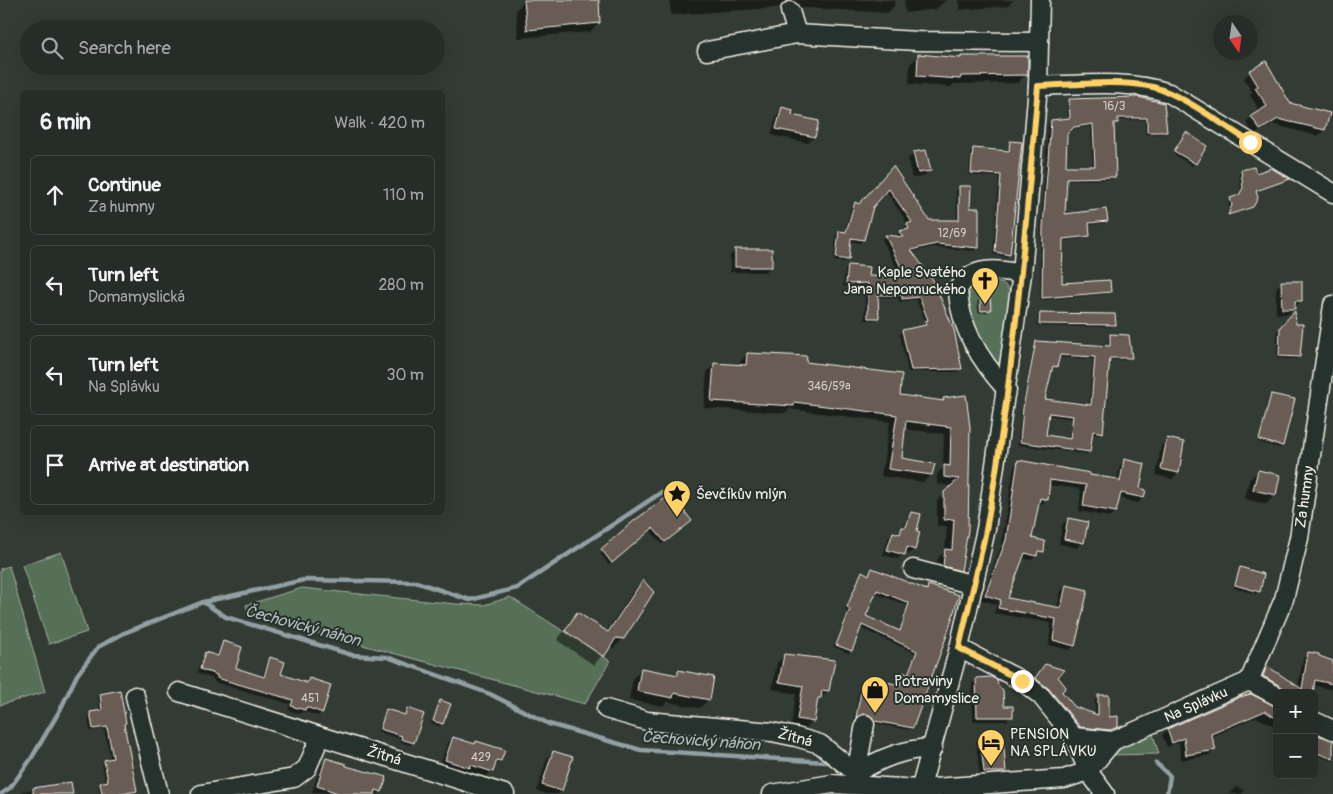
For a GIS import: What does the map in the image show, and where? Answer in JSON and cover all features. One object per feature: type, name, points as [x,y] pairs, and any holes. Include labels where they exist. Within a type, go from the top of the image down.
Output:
[{"type":"street","points":[[919,791],[933,748],[959,648],[986,529],[1022,274],[1038,86],[1040,0]]},
{"type":"street","points":[[790,11],[797,34]]},
{"type":"street","points":[[707,51],[797,34],[918,41],[1039,42]]},
{"type":"street","points":[[1038,86],[1116,84],[1153,87],[1169,92],[1333,194]]},
{"type":"street","points":[[1007,390],[989,369],[974,342],[960,307],[958,289],[966,277],[981,270],[1022,274]]},
{"type":"street","name":"Za humny","points":[[1250,681],[1284,599],[1299,538],[1333,305]]},
{"type":"street","points":[[913,570],[974,585]]},
{"type":"street","points":[[959,648],[1028,686],[1041,696],[1074,737],[1088,771],[1105,794]]},
{"type":"street","points":[[1250,681],[1273,694]]},
{"type":"street","name":"Na Splávku","points":[[1088,771],[1113,741],[1250,681]]},
{"type":"street","name":"Žitná","points":[[179,692],[505,794]]},
{"type":"street","points":[[135,696],[159,794]]},
{"type":"street","name":"Žitná","points":[[606,709],[647,721],[772,732],[796,737],[820,744],[855,779]]},
{"type":"street","points":[[1318,723],[1333,730]]},
{"type":"street","points":[[855,779],[865,724]]},
{"type":"street","points":[[201,794],[294,778],[307,768],[320,737]]},
{"type":"street","name":"Na Splávku","points":[[1074,737],[1113,741]]},
{"type":"street","points":[[855,779],[880,759],[904,750],[933,748]]},
{"type":"street","points":[[772,794],[855,779],[919,791],[1064,779],[1088,771]]},
{"type":"green space","points":[[988,280],[1004,284],[1013,296],[1003,361],[995,363],[973,332],[967,300],[974,287],[980,282]]},
{"type":"green space","points":[[61,552],[87,632],[49,644],[22,565]]},
{"type":"green space","points":[[9,566],[45,692],[0,705],[0,569]]},
{"type":"green space","points":[[302,588],[456,604],[484,605],[510,597],[610,661],[585,704],[249,615],[246,605]]},
{"type":"green space","points":[[1152,731],[1159,754],[1108,755],[1116,748]]},
{"type":"building","points":[[524,0],[599,0],[600,23],[527,30]]},
{"type":"building","points":[[918,54],[961,58],[961,56],[1028,56],[1028,75],[961,76],[960,79],[917,76]]},
{"type":"building","points":[[1266,61],[1290,103],[1330,113],[1325,130],[1278,119],[1260,130],[1251,116],[1267,106],[1255,88],[1258,86],[1249,71]]},
{"type":"building","points":[[1138,97],[1164,103],[1167,132],[1147,132],[1147,118],[1118,118],[1118,123],[1114,123],[1116,177],[1067,178],[1065,214],[1106,209],[1108,221],[1089,223],[1090,236],[1063,239],[1062,283],[1110,280],[1111,292],[1042,298],[1043,227],[1051,120],[1070,118],[1069,99]],"holes":[[[1093,124],[1095,166],[1066,166],[1067,134],[1074,127]]]},
{"type":"building","points":[[782,107],[793,110],[792,115],[819,121],[815,137],[776,129]]},
{"type":"building","points":[[1186,132],[1207,146],[1196,164],[1174,151]]},
{"type":"building","points":[[1010,141],[1022,142],[1010,255],[995,252],[1001,175],[971,173],[973,148],[1009,151]]},
{"type":"building","points":[[926,150],[931,171],[918,173],[913,152]]},
{"type":"building","points":[[893,166],[929,220],[959,220],[959,186],[971,186],[970,208],[979,208],[979,248],[936,244],[911,250],[933,280],[954,330],[962,369],[911,370],[902,330],[926,325],[925,321],[928,320],[919,297],[902,299],[902,295],[878,295],[879,318],[868,318],[868,283],[846,284],[848,265],[870,267],[869,276],[906,277],[885,235],[903,237],[899,231],[909,229],[907,224],[912,222],[889,189],[873,207],[864,240],[851,238],[849,260],[836,258],[839,231],[846,232],[855,202],[859,204]]},
{"type":"building","points":[[1254,167],[1256,173],[1271,168],[1290,179],[1256,191],[1258,198],[1253,207],[1228,215],[1232,205],[1230,198],[1239,195],[1243,188],[1241,170]]},
{"type":"building","points":[[735,249],[772,249],[772,267],[735,267]]},
{"type":"building","points":[[1281,281],[1302,281],[1302,301],[1295,301],[1295,309],[1282,309]]},
{"type":"building","name":"Kaple Svatého Jana Nepomuckého","points":[[990,297],[991,310],[981,311],[980,298]]},
{"type":"building","points":[[1295,311],[1296,324],[1303,324],[1300,357],[1279,356],[1280,327]]},
{"type":"building","points":[[1040,313],[1115,314],[1116,325],[1039,324]]},
{"type":"building","points":[[1110,334],[1129,335],[1132,358],[1110,358],[1103,433],[1093,431],[1090,452],[1020,442],[1023,408],[1036,341],[1110,346]],"holes":[[[1060,355],[1095,357],[1091,405],[1045,399],[1053,366],[1057,367]],[[1049,413],[1073,416],[1070,439],[1046,435]]]},
{"type":"building","points":[[747,353],[807,356],[806,362],[902,374],[900,395],[944,401],[943,398],[966,395],[970,427],[968,530],[961,571],[943,566],[945,549],[952,550],[954,519],[944,520],[944,492],[959,479],[944,477],[944,465],[950,466],[951,427],[906,421],[902,458],[935,464],[932,475],[888,469],[897,415],[794,402],[794,406],[711,401],[714,363],[746,365]]},
{"type":"building","points":[[1271,394],[1295,399],[1283,446],[1259,440]]},
{"type":"building","points":[[1167,438],[1184,442],[1179,473],[1161,469]]},
{"type":"building","points":[[1124,459],[1145,464],[1140,488],[1146,490],[1144,498],[1121,493],[1116,512],[1083,506],[1086,485],[1050,480],[1048,500],[1040,498],[1032,538],[1045,541],[1044,552],[1038,551],[1037,556],[1025,553],[1008,598],[1061,608],[1066,585],[1088,590],[1075,646],[1053,640],[1056,619],[998,608],[1001,600],[985,595],[1006,540],[1018,460],[1090,473],[1090,475],[1117,479],[1120,482]]},
{"type":"building","points":[[1258,470],[1280,475],[1276,495],[1253,490]]},
{"type":"building","points":[[671,494],[692,521],[665,542],[653,528],[612,563],[601,549],[635,520]]},
{"type":"building","points":[[911,512],[921,514],[917,531],[920,532],[915,550],[907,547],[905,555],[887,550],[893,532],[900,534],[902,527],[906,527]]},
{"type":"building","points":[[1068,518],[1088,522],[1084,543],[1064,539]]},
{"type":"building","points":[[1240,567],[1264,574],[1260,592],[1235,585]]},
{"type":"building","points":[[872,568],[927,590],[928,585],[959,595],[947,635],[913,728],[875,721],[867,714],[856,717],[862,686],[872,689],[873,679],[900,685],[903,672],[908,674],[917,651],[862,625],[852,651],[836,645],[850,609],[847,607],[862,571],[869,575]],"holes":[[[877,590],[909,603],[900,631],[866,616]]]},
{"type":"building","points":[[643,580],[654,592],[624,639],[616,638],[604,657],[565,631],[577,612],[608,632]]},
{"type":"building","points":[[223,641],[242,647],[236,668],[264,677],[270,657],[285,662],[281,674],[307,683],[309,678],[331,685],[323,713],[306,707],[305,710],[291,706],[293,700],[217,678],[217,675],[200,669],[205,652],[218,656]]},
{"type":"building","points":[[1308,652],[1319,654],[1319,656],[1333,661],[1333,684],[1315,680],[1314,689],[1302,689]]},
{"type":"building","points":[[784,654],[835,660],[829,691],[822,690],[821,698],[818,698],[814,722],[797,719],[803,686],[779,682]]},
{"type":"building","points":[[1045,664],[1064,670],[1058,677],[1066,687],[1062,692],[1075,707],[1098,715],[1098,695],[1109,695],[1109,717],[1118,716],[1118,727],[1110,730],[1080,727],[1049,689],[1035,678]]},
{"type":"building","points":[[1267,666],[1302,689],[1284,689],[1263,676]]},
{"type":"building","points":[[641,668],[678,675],[678,670],[714,677],[710,700],[674,693],[673,698],[637,691]]},
{"type":"building","points":[[991,677],[997,680],[998,685],[1003,690],[1004,706],[1013,706],[1013,717],[977,717],[976,678]]},
{"type":"building","points":[[120,690],[126,723],[124,724],[137,791],[122,794],[102,794],[100,783],[108,781],[104,760],[113,758],[107,727],[93,729],[90,712],[102,710],[100,694]]},
{"type":"building","points":[[1251,694],[1273,705],[1273,716],[1265,711],[1211,734],[1216,750],[1186,755],[1184,738],[1172,743],[1167,729]]},
{"type":"building","points":[[440,700],[451,704],[443,724],[433,721]]},
{"type":"building","points":[[407,708],[424,714],[414,743],[401,739],[402,736],[380,729],[386,709],[405,715]]},
{"type":"building","points":[[1318,735],[1333,740],[1333,759],[1318,753]]},
{"type":"building","points":[[980,736],[1003,737],[1006,772],[984,772]]},
{"type":"building","points":[[453,737],[475,744],[476,741],[505,750],[501,761],[497,760],[493,772],[471,765],[470,768],[445,760]]},
{"type":"building","points":[[553,751],[573,757],[562,791],[542,785]]},
{"type":"building","points":[[326,758],[346,764],[346,766],[387,777],[382,792],[376,790],[375,794],[341,794],[317,786]]},
{"type":"building","points":[[71,782],[73,794],[33,794],[33,788]]},
{"type":"waterway","points":[[203,602],[304,580],[416,582],[470,600],[517,588],[662,492]]},
{"type":"waterway","name":"Čechovický náhon","points":[[1,794],[10,788],[31,759],[60,710],[77,675],[98,647],[124,633],[203,602],[226,617],[352,655],[387,657],[490,694],[549,724],[641,750],[826,762]]},
{"type":"waterway","name":"Čechovický náhon","points":[[1156,763],[1170,776],[1167,794]]},
{"type":"place","name":"Kaple Svatého Jana Nepomuckého","points":[[985,305]]},
{"type":"place","name":"Ševčíkův mlýn","points":[[677,518]]},
{"type":"place","name":"Potraviny Domamyslice","points":[[875,714]]},
{"type":"place","name":"PENSION NA SPLÁVKU","points":[[991,767]]},
{"type":"route","points":[[1022,681],[980,661],[959,648],[986,529],[1007,390],[1022,274],[1038,86],[1116,84],[1153,87],[1169,92],[1250,142]]}]
